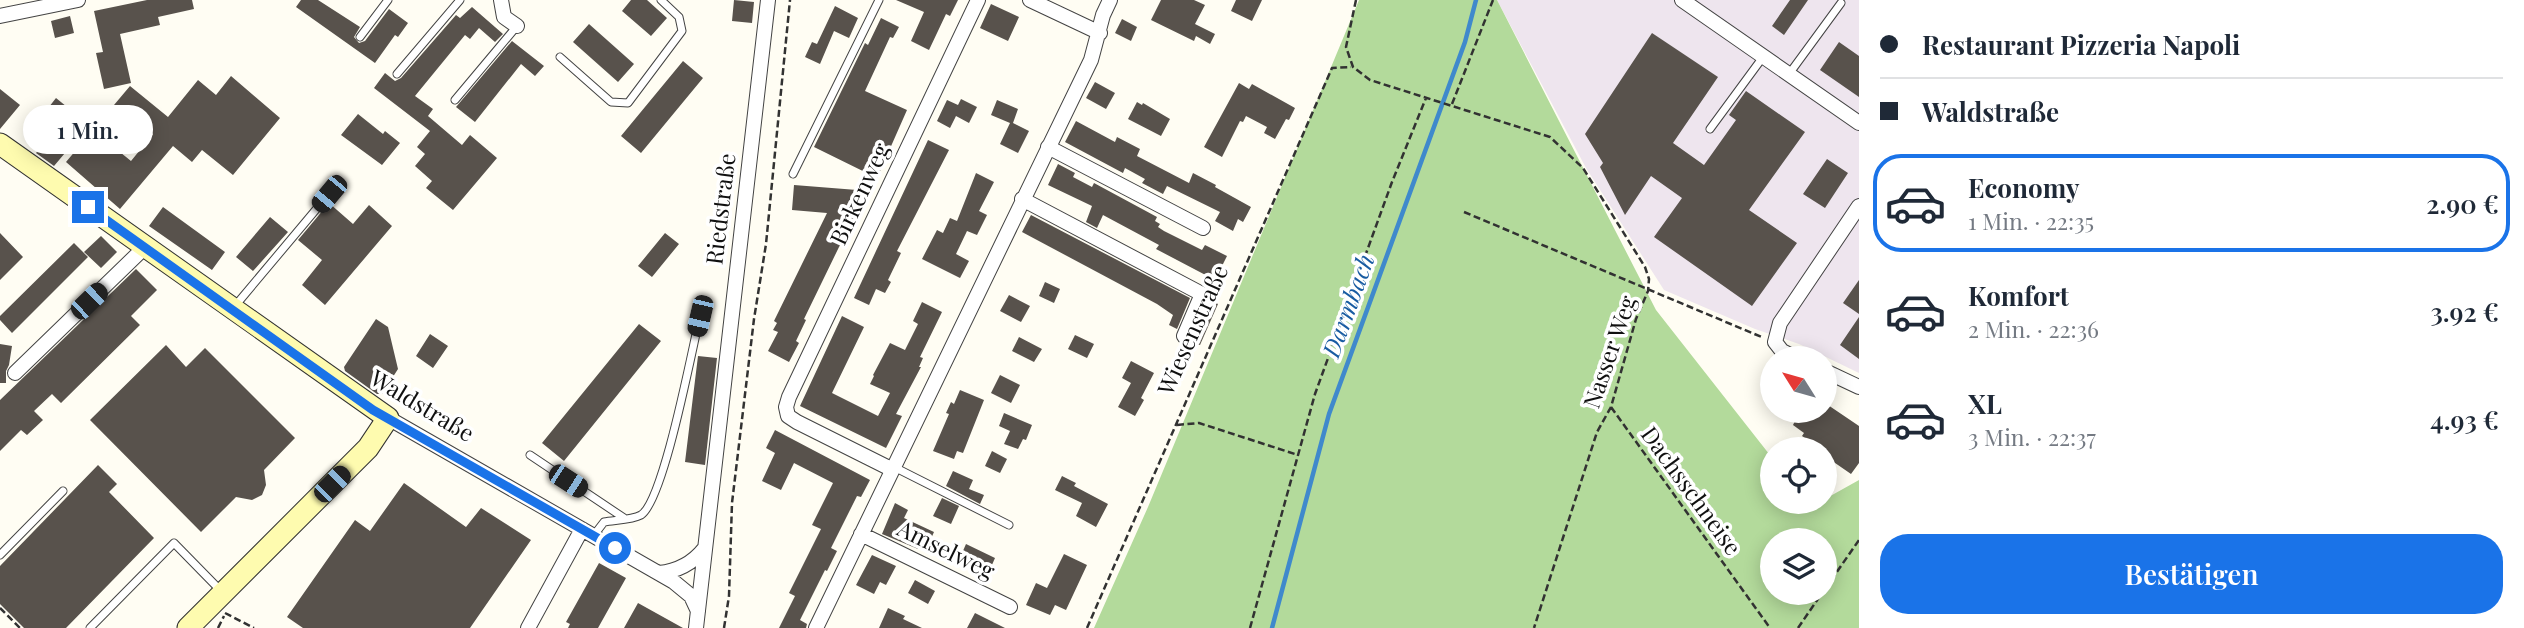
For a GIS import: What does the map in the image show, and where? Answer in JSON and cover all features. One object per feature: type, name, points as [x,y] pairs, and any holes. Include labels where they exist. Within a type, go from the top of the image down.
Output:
[{"type":"street","points":[[0,16],[78,0]]},
{"type":"street","points":[[501,0],[503,17],[517,26]]},
{"type":"street","name":"Riedstraße","points":[[696,628],[768,0]]},
{"type":"street","name":"Birkenweg","points":[[892,468],[797,422],[788,416],[786,407],[978,0]]},
{"type":"street","points":[[1030,0],[1100,33]]},
{"type":"street","points":[[816,628],[1091,60],[1103,15],[1110,0]]},
{"type":"street","points":[[1682,0],[1859,123]]},
{"type":"street","name":"Waldstraße","points":[[0,144],[388,418],[659,573],[685,590],[694,600],[698,612]]},
{"type":"street","name":"Wiesenstraße","points":[[1048,146],[1203,228]]},
{"type":"street","name":"Wiesenstraße","points":[[1022,198],[1202,294],[1184,336]]},
{"type":"street","points":[[1779,346],[1776,342],[1780,323],[1859,206]]},
{"type":"street","points":[[15,373],[145,247]]},
{"type":"street","points":[[1838,377],[1859,387]]},
{"type":"street","points":[[187,628],[220,604],[368,448],[388,418]]},
{"type":"street","points":[[528,628],[588,533]]},
{"type":"street","name":"Amselweg","points":[[861,534],[1010,607]]},
{"type":"street","points":[[659,573],[680,569],[691,563],[704,549]]},
{"type":"lane","points":[[360,37],[388,0]]},
{"type":"lane","points":[[397,74],[460,0]]},
{"type":"lane","points":[[560,57],[611,102],[628,103],[682,31],[679,17],[661,0]]},
{"type":"lane","points":[[793,174],[879,0]]},
{"type":"lane","points":[[1788,74],[1841,3]]},
{"type":"lane","points":[[455,100],[517,26]]},
{"type":"lane","points":[[1710,129],[1763,57]]},
{"type":"lane","points":[[232,309],[329,194]]},
{"type":"lane","points":[[588,533],[604,522],[641,515],[652,502],[669,449],[700,316]]},
{"type":"lane","points":[[530,456],[625,518]]},
{"type":"lane","points":[[892,468],[1009,525]]},
{"type":"lane","points":[[0,555],[63,491]]},
{"type":"lane","points":[[90,628],[174,543],[198,568],[220,604]]},
{"type":"path","points":[[724,628],[729,596],[732,503],[754,319],[766,244],[790,0]]},
{"type":"path","points":[[1353,67],[1346,47],[1356,0]]},
{"type":"path","points":[[1452,104],[1493,0]]},
{"type":"path","name":"Nasser Weg","points":[[1353,67],[1370,80],[1550,137],[1583,168],[1645,267],[1649,279],[1648,291],[1636,319],[1611,407],[1597,432],[1534,628]]},
{"type":"path","name":"Wiesenstraße","points":[[1087,628],[1332,68],[1353,67]]},
{"type":"path","points":[[1250,628],[1315,394],[1426,97]]},
{"type":"path","points":[[22,160],[50,134],[58,137],[71,123]]},
{"type":"path","points":[[1464,212],[1751,335],[1776,342]]},
{"type":"path","name":"Dachsschneise","points":[[1611,407],[1770,628]]},
{"type":"path","points":[[1176,425],[1199,423],[1298,455]]},
{"type":"path","points":[[1837,572],[1859,540]]},
{"type":"path","points":[[218,628],[220,604]]},
{"type":"path","points":[[220,604],[254,628]]},
{"type":"path","points":[[1798,628],[1814,605]]},
{"type":"path","points":[[0,608],[20,628]]},
{"type":"shaded area","points":[[1497,0],[1859,0],[1859,373],[1838,363],[1838,346],[1803,346],[1755,329],[1664,290],[1586,168]]},
{"type":"green space","points":[[1359,0],[1497,0],[1656,310],[1760,442],[1760,514],[1837,514],[1837,492],[1859,480],[1859,628],[1094,628],[1148,507]]},
{"type":"building","points":[[147,0],[192,0],[194,9],[158,17],[160,25],[120,34],[131,83],[104,89],[96,53],[103,52],[94,11]]},
{"type":"building","points":[[301,0],[318,0],[360,27],[354,37],[359,43],[365,41],[389,9],[408,23],[398,37],[395,35],[375,63],[296,7]]},
{"type":"building","points":[[631,0],[647,0],[667,18],[651,36],[622,11]]},
{"type":"building","points":[[734,0],[754,2],[752,23],[732,21]]},
{"type":"building","points":[[896,0],[958,0],[950,16],[946,14],[929,50],[911,41],[924,12]]},
{"type":"building","points":[[1161,0],[1194,0],[1205,5],[1195,24],[1215,34],[1210,44],[1196,36],[1194,41],[1151,20]]},
{"type":"building","points":[[1236,0],[1262,0],[1252,21],[1231,11]]},
{"type":"building","points":[[1790,0],[1808,0],[1784,35],[1772,26]]},
{"type":"building","points":[[991,4],[1019,17],[1008,41],[980,28]]},
{"type":"building","points":[[835,6],[858,18],[849,38],[834,31],[820,64],[805,57],[812,42],[817,44]]},
{"type":"building","points":[[472,7],[503,34],[495,42],[479,28],[470,39],[465,35],[415,96],[433,109],[428,116],[462,145],[470,135],[497,158],[453,210],[426,188],[432,181],[415,166],[425,154],[417,147],[430,131],[374,88],[385,73],[395,81],[401,78],[456,15],[460,18]]},
{"type":"building","points":[[70,16],[74,33],[55,38],[51,21]]},
{"type":"building","points":[[881,18],[899,27],[893,38],[890,37],[865,91],[907,110],[877,178],[814,147],[865,43],[868,45]]},
{"type":"building","points":[[1122,19],[1137,27],[1131,41],[1115,33]]},
{"type":"building","points":[[589,24],[634,64],[618,82],[573,42]]},
{"type":"building","points":[[1652,33],[1718,77],[1673,143],[1704,165],[1736,120],[1729,115],[1746,91],[1805,132],[1749,210],[1797,243],[1752,306],[1654,237],[1682,198],[1651,176],[1625,215],[1600,167],[1603,163],[1585,134]]},
{"type":"building","points":[[512,41],[544,66],[535,76],[521,64],[475,122],[456,107]]},
{"type":"building","points":[[1839,42],[1859,56],[1859,97],[1820,70]]},
{"type":"building","points":[[683,61],[703,78],[641,153],[621,136]]},
{"type":"building","points":[[231,76],[280,118],[233,175],[202,150],[192,162],[173,146],[120,209],[66,162],[130,86],[168,117],[198,80],[216,95]],"holes":[[[132,117],[153,134],[131,161],[110,144]]]},
{"type":"building","points":[[1095,82],[1115,93],[1106,109],[1086,98]]},
{"type":"building","points":[[1239,83],[1249,89],[1252,84],[1295,108],[1275,139],[1264,133],[1267,127],[1246,116],[1243,122],[1240,121],[1222,157],[1204,147]]},
{"type":"building","points":[[0,89],[20,105],[0,129]]},
{"type":"building","points":[[56,98],[72,111],[54,134],[38,121]]},
{"type":"building","points":[[961,99],[977,107],[969,123],[956,116],[950,128],[937,121],[947,100],[958,105]]},
{"type":"building","points":[[997,100],[1018,109],[1013,123],[1029,131],[1018,153],[1000,144],[1010,123],[991,115]]},
{"type":"building","points":[[1137,102],[1170,119],[1161,136],[1128,119]]},
{"type":"building","points":[[358,114],[383,134],[385,131],[400,143],[382,165],[341,135]]},
{"type":"building","points":[[1076,121],[1115,142],[1117,137],[1140,149],[1137,156],[1189,183],[1193,173],[1216,185],[1215,187],[1251,207],[1243,222],[1238,219],[1233,231],[1215,221],[1220,212],[1167,186],[1163,194],[1142,183],[1145,179],[1125,168],[1123,173],[1065,142]]},
{"type":"building","points":[[48,139],[65,153],[54,166],[36,153]]},
{"type":"building","points":[[928,140],[949,150],[897,251],[901,253],[888,280],[891,282],[885,293],[876,289],[869,305],[854,298]]},
{"type":"building","points":[[1827,159],[1848,173],[1825,208],[1803,194]]},
{"type":"building","points":[[1058,164],[1075,173],[1073,177],[1092,187],[1094,183],[1157,217],[1155,221],[1160,224],[1158,227],[1164,231],[1202,250],[1205,245],[1227,256],[1215,280],[1156,249],[1159,245],[1103,215],[1097,228],[1086,222],[1092,206],[1048,185]]},
{"type":"building","points":[[976,173],[994,182],[979,211],[987,215],[977,235],[967,231],[956,254],[969,261],[960,278],[922,259],[937,230],[943,233],[950,218],[957,221]]},
{"type":"building","points":[[794,185],[857,190],[869,196],[839,247],[804,319],[806,320],[796,341],[799,343],[789,362],[768,351],[778,332],[773,330],[777,323],[774,321],[827,213],[792,210]]},
{"type":"building","points":[[329,203],[353,224],[369,205],[392,226],[325,305],[302,285],[322,260],[298,240]]},
{"type":"building","points":[[163,207],[225,252],[212,270],[149,226]]},
{"type":"building","points":[[1031,215],[1190,298],[1177,329],[1169,325],[1173,315],[1157,304],[1022,232]]},
{"type":"building","points":[[270,217],[288,232],[253,271],[236,257]]},
{"type":"building","points":[[0,233],[23,257],[0,280]]},
{"type":"building","points":[[665,233],[679,244],[652,277],[638,266]]},
{"type":"building","points":[[101,236],[117,252],[101,268],[84,252]]},
{"type":"building","points":[[74,243],[88,257],[12,333],[0,320],[0,316]]},
{"type":"building","points":[[136,269],[157,290],[131,316],[140,325],[61,403],[52,394],[34,411],[43,420],[27,435],[21,430],[0,451],[0,400]]},
{"type":"building","points":[[1859,280],[1859,314],[1843,303]]},
{"type":"building","points":[[1045,282],[1060,289],[1054,303],[1039,296]]},
{"type":"building","points":[[1009,295],[1030,306],[1021,322],[1000,311]]},
{"type":"building","points":[[1210,300],[1218,304],[1200,345],[1191,342]]},
{"type":"building","points":[[922,302],[942,312],[920,357],[923,358],[921,367],[896,414],[902,416],[886,448],[800,406],[842,316],[864,327],[832,393],[878,416],[890,393],[870,384],[873,375],[890,343],[905,350],[918,324],[913,321]]},
{"type":"building","points":[[1859,317],[1859,359],[1840,345]]},
{"type":"building","points":[[376,319],[388,327],[398,369],[382,394],[377,394],[345,371],[344,367]]},
{"type":"building","points":[[639,324],[661,341],[564,461],[542,443]]},
{"type":"building","points":[[430,334],[448,346],[433,368],[416,356]]},
{"type":"building","points":[[1075,335],[1094,344],[1087,358],[1068,349]]},
{"type":"building","points":[[1019,337],[1042,349],[1034,362],[1012,351]]},
{"type":"building","points":[[0,344],[12,346],[6,383],[0,383]]},
{"type":"building","points":[[166,345],[186,367],[205,348],[295,438],[264,470],[266,485],[262,495],[252,500],[236,497],[201,532],[90,420]]},
{"type":"building","points":[[698,356],[717,358],[705,465],[685,462]]},
{"type":"building","points":[[1131,361],[1154,373],[1135,416],[1118,407],[1131,383],[1122,378]]},
{"type":"building","points":[[1000,375],[1020,385],[1011,403],[991,393]]},
{"type":"building","points":[[960,390],[984,400],[963,453],[957,451],[954,459],[933,451],[949,414],[946,413],[951,402],[954,404]]},
{"type":"building","points":[[1838,412],[1859,426],[1859,463],[1851,474],[1837,464],[1837,437],[1804,437],[1804,433],[1793,425],[1838,424]]},
{"type":"building","points":[[1004,413],[1032,425],[1026,440],[1023,439],[1018,449],[1004,444],[1010,431],[999,426]]},
{"type":"building","points":[[775,430],[870,480],[861,497],[857,496],[831,548],[837,551],[800,620],[807,624],[806,628],[779,628],[795,596],[789,593],[821,529],[812,525],[833,483],[794,463],[781,490],[762,481],[775,453],[766,448]]},
{"type":"building","points":[[992,451],[1007,459],[1000,473],[985,466]]},
{"type":"building","points":[[98,465],[117,484],[109,492],[154,538],[66,628],[24,628],[0,604],[0,566]]},
{"type":"building","points":[[953,471],[973,480],[969,489],[984,495],[980,504],[946,486]]},
{"type":"building","points":[[1062,476],[1076,483],[1074,486],[1108,504],[1096,527],[1076,516],[1082,503],[1055,490]]},
{"type":"building","points":[[404,483],[466,527],[481,508],[531,540],[470,628],[303,628],[287,617],[355,520],[370,531]]},
{"type":"building","points":[[942,498],[959,506],[951,524],[933,516]]},
{"type":"building","points":[[895,503],[908,510],[904,518],[934,532],[929,543],[923,540],[918,549],[882,534]]},
{"type":"building","points":[[966,544],[995,558],[988,574],[959,560]]},
{"type":"building","points":[[1064,554],[1087,565],[1066,610],[1055,605],[1050,615],[1026,605],[1036,583],[1047,588]]},
{"type":"building","points":[[872,555],[896,566],[886,585],[880,582],[874,594],[856,585]]},
{"type":"building","points":[[599,563],[626,578],[598,628],[568,628],[570,624],[566,622]]},
{"type":"building","points":[[915,580],[935,591],[928,604],[908,593]]},
{"type":"building","points":[[638,603],[683,628],[624,628]]},
{"type":"building","points":[[888,608],[905,616],[903,619],[922,628],[879,628]]},
{"type":"building","points":[[975,613],[1005,628],[967,628]]},
{"type":"waterway","name":"Darmbach","points":[[1272,628],[1329,414],[1465,42],[1476,0]]},
{"type":"route","points":[[88,207],[373,410],[615,548]]}]
